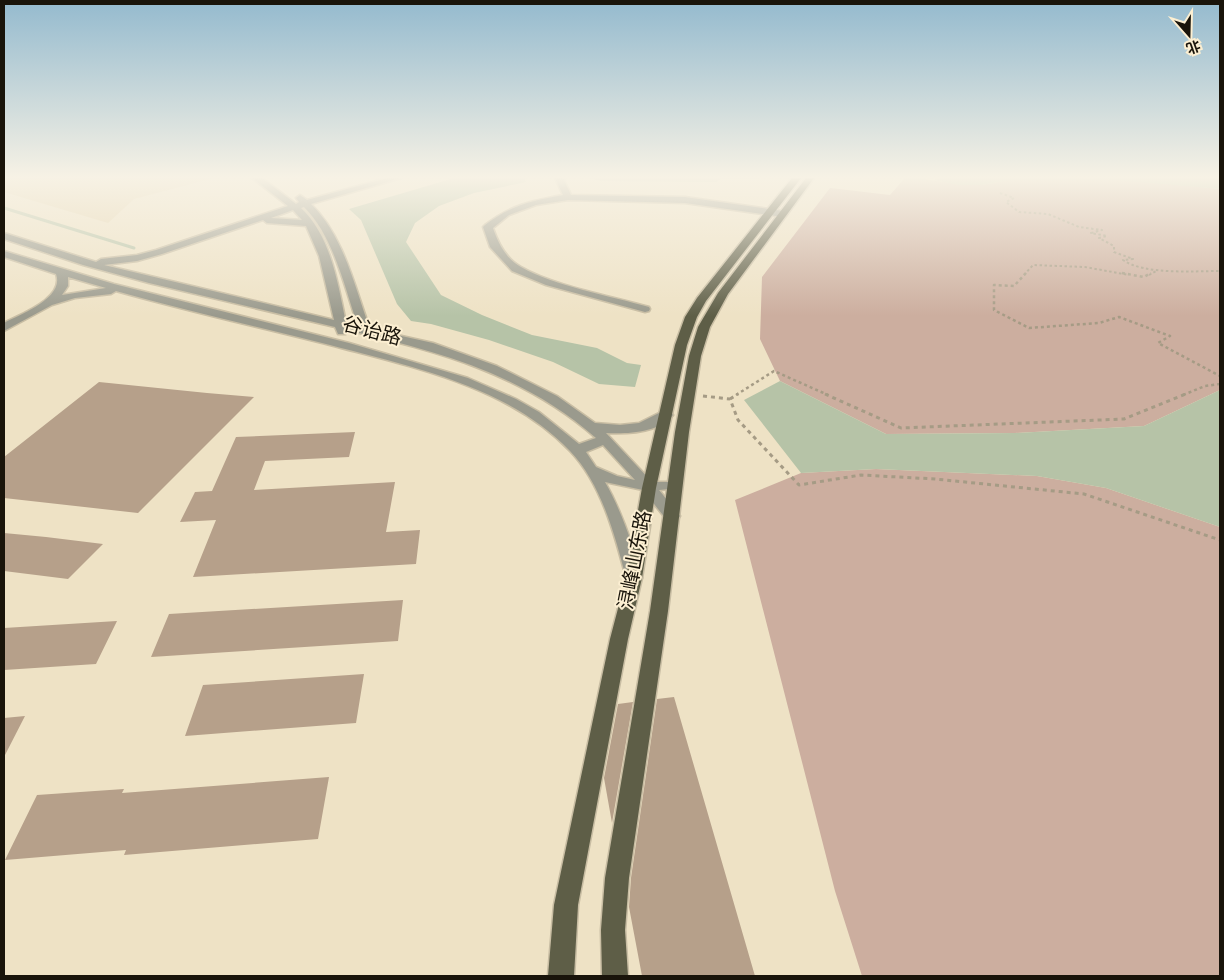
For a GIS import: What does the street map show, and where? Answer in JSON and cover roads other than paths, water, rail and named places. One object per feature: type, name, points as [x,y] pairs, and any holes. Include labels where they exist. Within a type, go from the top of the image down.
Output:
[{"type":"main road","name":"浔峰山东路","points":[[561,976],[566,905],[619,639],[634,578],[649,488],[681,345],[696,308],[716,279],[766,224]]},
{"type":"main road","name":"浔峰山东路","points":[[615,976],[613,930],[617,878],[695,356],[704,327],[769,224]]},
{"type":"street","points":[[88,263],[122,261],[159,252],[244,224]]},
{"type":"street","points":[[308,224],[323,252],[345,345],[365,330],[330,236],[323,224]]},
{"type":"street","points":[[491,224],[488,226],[495,247],[516,269],[550,283],[644,309]]},
{"type":"street","name":"谷诒路","points":[[4,236],[88,263],[153,281],[365,330],[458,355],[487,366],[516,379],[559,404],[590,426],[649,488],[672,516]]},
{"type":"street","points":[[153,281],[146,274],[146,267],[159,252]]},
{"type":"street","name":"谷诒路","points":[[4,254],[61,273],[345,345],[446,374],[512,400],[535,415],[577,450],[592,470],[607,500],[625,546],[634,578]]},
{"type":"street","points":[[4,328],[46,303],[62,288],[64,283],[61,273]]},
{"type":"street","points":[[46,303],[84,293],[125,290]]},
{"type":"street","points":[[298,314],[325,310],[336,302]]},
{"type":"street","points":[[590,426],[633,428],[650,425],[666,415]]},
{"type":"street","points":[[577,450],[605,440]]},
{"type":"street","points":[[592,470],[616,482],[649,488],[675,485]]},
{"type":"waterway","points":[[55,224],[134,248]]}]
